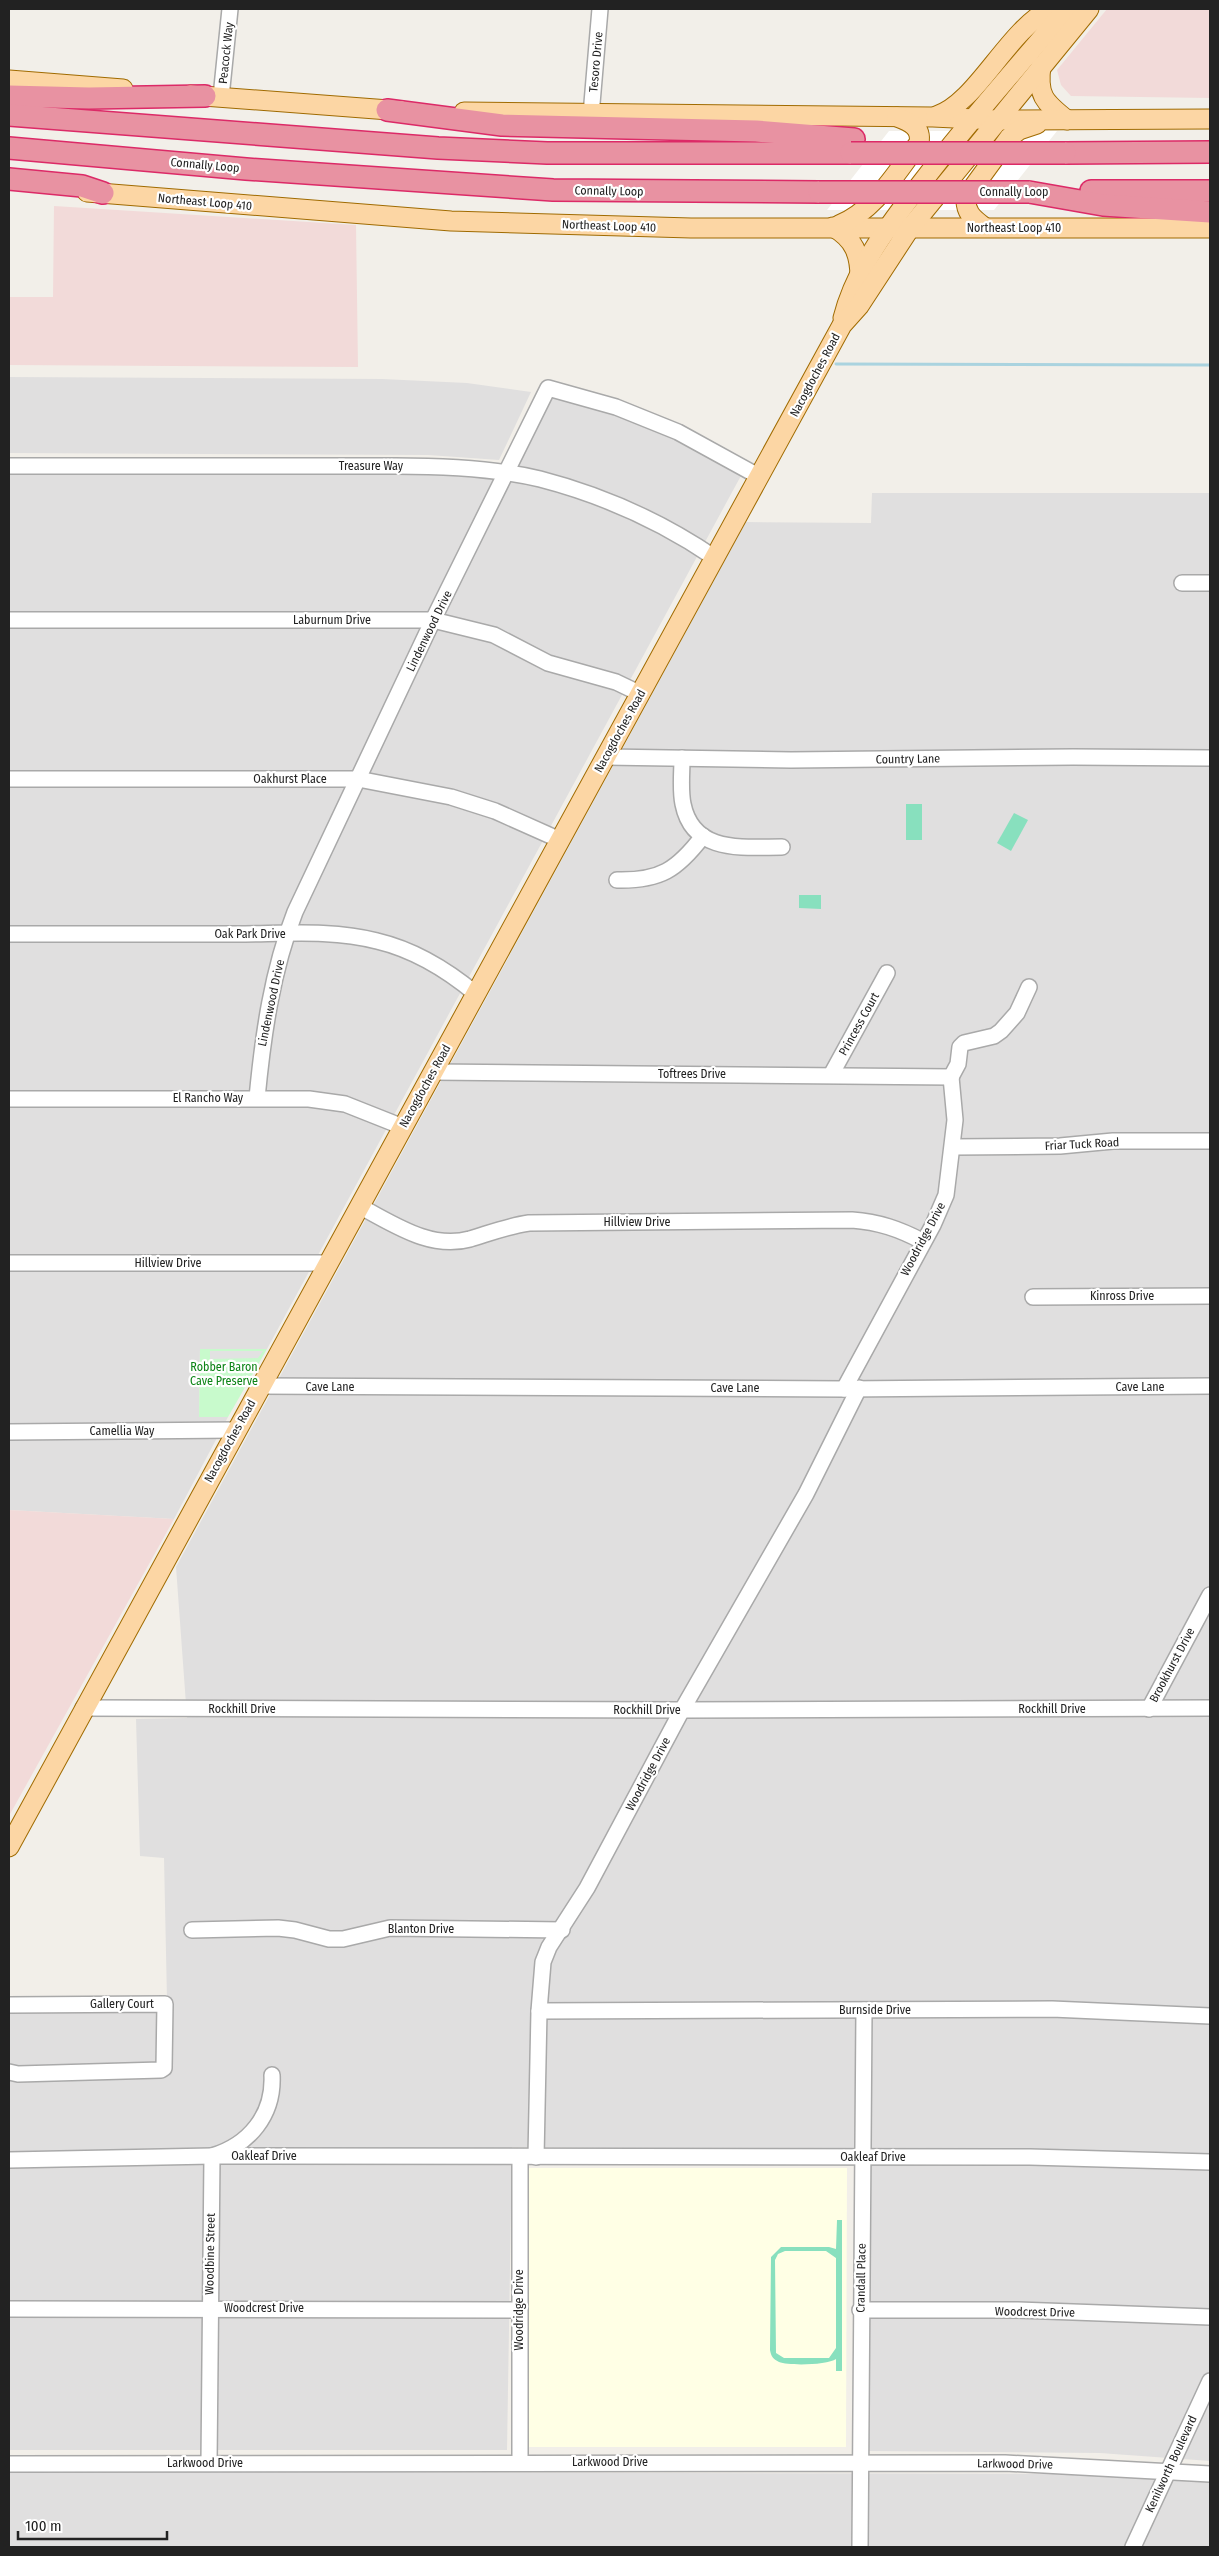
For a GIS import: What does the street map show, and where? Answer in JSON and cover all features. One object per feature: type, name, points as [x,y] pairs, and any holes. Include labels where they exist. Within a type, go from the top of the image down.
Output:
[{"type":"highway","points":[[9,96],[89,98],[213,96]]},
{"type":"highway","points":[[387,110],[502,125],[756,131],[853,146]]},
{"type":"highway","points":[[9,115],[438,148],[547,153],[853,146],[1065,153],[1210,152]]},
{"type":"highway","name":"Connally Loop","points":[[9,148],[236,168],[553,190],[819,192],[1210,191]]},
{"type":"highway","points":[[9,179],[82,186],[103,193]]},
{"type":"highway","points":[[1029,192],[1103,205],[1210,212]]},
{"type":"main road","points":[[933,117],[951,111],[1022,30],[1050,9]]},
{"type":"main road","name":"Nacogdoches Road","points":[[842,325],[848,298],[887,227],[970,120],[1067,9]]},
{"type":"main road","name":"Nacogdoches Road","points":[[9,1847],[83,1708],[842,325],[859,306],[910,228],[1089,9]]},
{"type":"main road","points":[[1041,66],[1039,84],[1042,94],[1048,104],[1067,120]]},
{"type":"main road","points":[[9,80],[387,110],[591,115],[895,116],[970,120],[1210,119]]},
{"type":"main road","points":[[833,227],[860,215],[870,206],[919,143],[919,131],[915,126],[895,116]]},
{"type":"main road","points":[[984,227],[965,207],[966,196],[1009,138],[1019,130],[1048,120]]},
{"type":"main road","name":"Northeast Loop 410","points":[[9,186],[431,220],[691,228],[1210,228]]},
{"type":"main road","points":[[833,227],[846,235],[855,247],[860,265],[860,278]]},
{"type":"street","name":"Peacock Way","points":[[213,96],[230,9]]},
{"type":"street","name":"Tesoro Drive","points":[[591,115],[600,9]]},
{"type":"street","name":"Lindenwood Drive","points":[[257,1098],[264,1026],[286,934],[434,620],[548,388],[616,407],[678,432],[760,477]]},
{"type":"street","name":"Treasure Way","points":[[9,466],[414,466],[506,474],[538,479],[583,492],[625,509],[697,545],[715,558]]},
{"type":"street","points":[[1182,583],[1210,583]]},
{"type":"street","name":"Laburnum Drive","points":[[9,620],[434,620],[494,635],[548,663],[616,682],[640,694]]},
{"type":"street","name":"Country Lane","points":[[606,757],[791,760],[1210,758]]},
{"type":"street","points":[[682,758],[684,809],[691,824],[703,836],[716,844],[730,847],[782,847]]},
{"type":"street","name":"Oakhurst Place","points":[[9,779],[358,779],[451,797],[495,811],[560,840]]},
{"type":"street","points":[[618,880],[641,880],[660,874],[686,858],[703,836]]},
{"type":"street","name":"Oak Park Drive","points":[[9,934],[286,934],[353,936],[397,946],[438,965],[476,994]]},
{"type":"street","name":"Princess Court","points":[[831,1075],[887,972]]},
{"type":"street","points":[[951,1077],[958,1064],[960,1047],[964,1044],[994,1036],[1001,1031],[1017,1013],[1029,986]]},
{"type":"street","name":"Toftrees Drive","points":[[433,1072],[951,1077]]},
{"type":"street","name":"Woodridge Drive","points":[[844,1388],[922,1241],[933,1224],[946,1194],[953,1147],[955,1101],[951,1077]]},
{"type":"street","name":"El Rancho Way","points":[[9,1099],[257,1098],[327,1100],[362,1110],[403,1127]]},
{"type":"street","name":"Friar Tuck Road","points":[[953,1147],[1060,1146],[1113,1141],[1210,1141]]},
{"type":"street","name":"Hillview Drive","points":[[359,1206],[421,1237],[437,1241],[470,1239],[496,1229],[530,1223],[852,1220],[872,1221],[896,1227],[922,1241]]},
{"type":"street","name":"Hillview Drive","points":[[9,1263],[328,1263]]},
{"type":"street","name":"Kinross Drive","points":[[1033,1297],[1210,1296]]},
{"type":"street","name":"Cave Lane","points":[[260,1386],[844,1388],[1210,1386]]},
{"type":"street","name":"Woodridge Drive","points":[[536,2157],[539,2011],[543,1962],[549,1947],[562,1930],[682,1710],[806,1494],[859,1388]]},
{"type":"street","name":"Camellia Way","points":[[9,1432],[236,1430]]},
{"type":"street","name":"Brookhurst Drive","points":[[1149,1708],[1210,1595]]},
{"type":"street","name":"Rockhill Drive","points":[[83,1708],[682,1710],[1210,1708]]},
{"type":"street","name":"Blanton Drive","points":[[192,1930],[278,1928],[329,1939],[343,1939],[390,1928],[562,1930]]},
{"type":"street","name":"Gallery Court","points":[[9,2005],[165,2004],[164,2068],[161,2070],[18,2074],[9,2072]]},
{"type":"street","name":"Burnside Drive","points":[[539,2011],[1052,2009],[1210,2016]]},
{"type":"street","name":"Crandall Place","points":[[860,2547],[860,2310],[864,2010]]},
{"type":"street","points":[[212,2156],[239,2145],[257,2128],[270,2099],[272,2075]]},
{"type":"street","name":"Oakleaf Drive","points":[[9,2160],[212,2156],[863,2157],[1099,2158],[1210,2162]]},
{"type":"street","name":"Woodbine Street","points":[[208,2462],[212,2156]]},
{"type":"street","name":"Woodridge Drive","points":[[520,2157],[520,2462]]},
{"type":"street","name":"Woodcrest Drive","points":[[9,2309],[519,2310]]},
{"type":"street","name":"Woodcrest Drive","points":[[860,2310],[1018,2310],[1210,2318]]},
{"type":"street","name":"Kenilworth Boulevard","points":[[1133,2547],[1210,2381]]},
{"type":"street","name":"Larkwood Drive","points":[[9,2464],[208,2462],[1006,2463],[1210,2474]]},
{"type":"shaded area","points":[[1107,9],[1210,9],[1210,98],[1071,96],[1061,85],[1057,70]]},
{"type":"shaded area","points":[[54,206],[356,225],[358,367],[9,365],[9,297],[53,297]]},
{"type":"shaded area","points":[[9,377],[382,379],[467,383],[531,392],[499,460],[428,455],[9,453]]},
{"type":"shaded area","points":[[550,395],[620,412],[743,472],[267,1349],[200,1349],[199,1416],[228,1417],[174,1519],[9,1510],[9,472],[421,471],[507,481]]},
{"type":"shaded area","points":[[872,493],[1210,493],[1210,2461],[1100,2453],[869,2451],[867,2151],[512,2147],[507,2450],[9,2450],[9,2002],[167,2000],[164,1858],[140,1856],[136,1719],[187,1718],[176,1567],[746,522],[871,523]]},
{"type":"shaded area","points":[[210,1351],[263,1351],[258,1358],[210,1359]]},
{"type":"shaded area","points":[[9,1510],[174,1519],[9,1816]]},
{"type":"shaded area","points":[[527,2168],[847,2168],[846,2447],[527,2447]]},
{"type":"shaded area","points":[[9,2471],[1068,2474],[1210,2482],[1210,2547],[9,2547]]},
{"type":"green space","points":[[906,804],[922,804],[922,840],[906,840]]},
{"type":"green space","points":[[1014,813],[1028,820],[1011,851],[997,843]]},
{"type":"green space","points":[[799,895],[821,895],[821,909],[799,908]]},
{"type":"green space","name":"Robber Baron Cave Preserve","points":[[200,1349],[267,1349],[228,1417],[199,1417]]},
{"type":"green space","points":[[837,2220],[842,2220],[842,2371],[836,2371],[836,2359],[825,2363],[808,2364],[791,2364],[775,2360],[770,2350],[771,2257],[781,2247],[829,2247],[836,2249]],"holes":[[[785,2251],[826,2251],[836,2258],[836,2348],[829,2358],[784,2358],[776,2353],[775,2260],[778,2254]]]},
{"type":"pier","points":[[889,131],[1057,131],[994,210],[827,210]]},
{"type":"waterway","points":[[836,364],[1210,365]]}]
